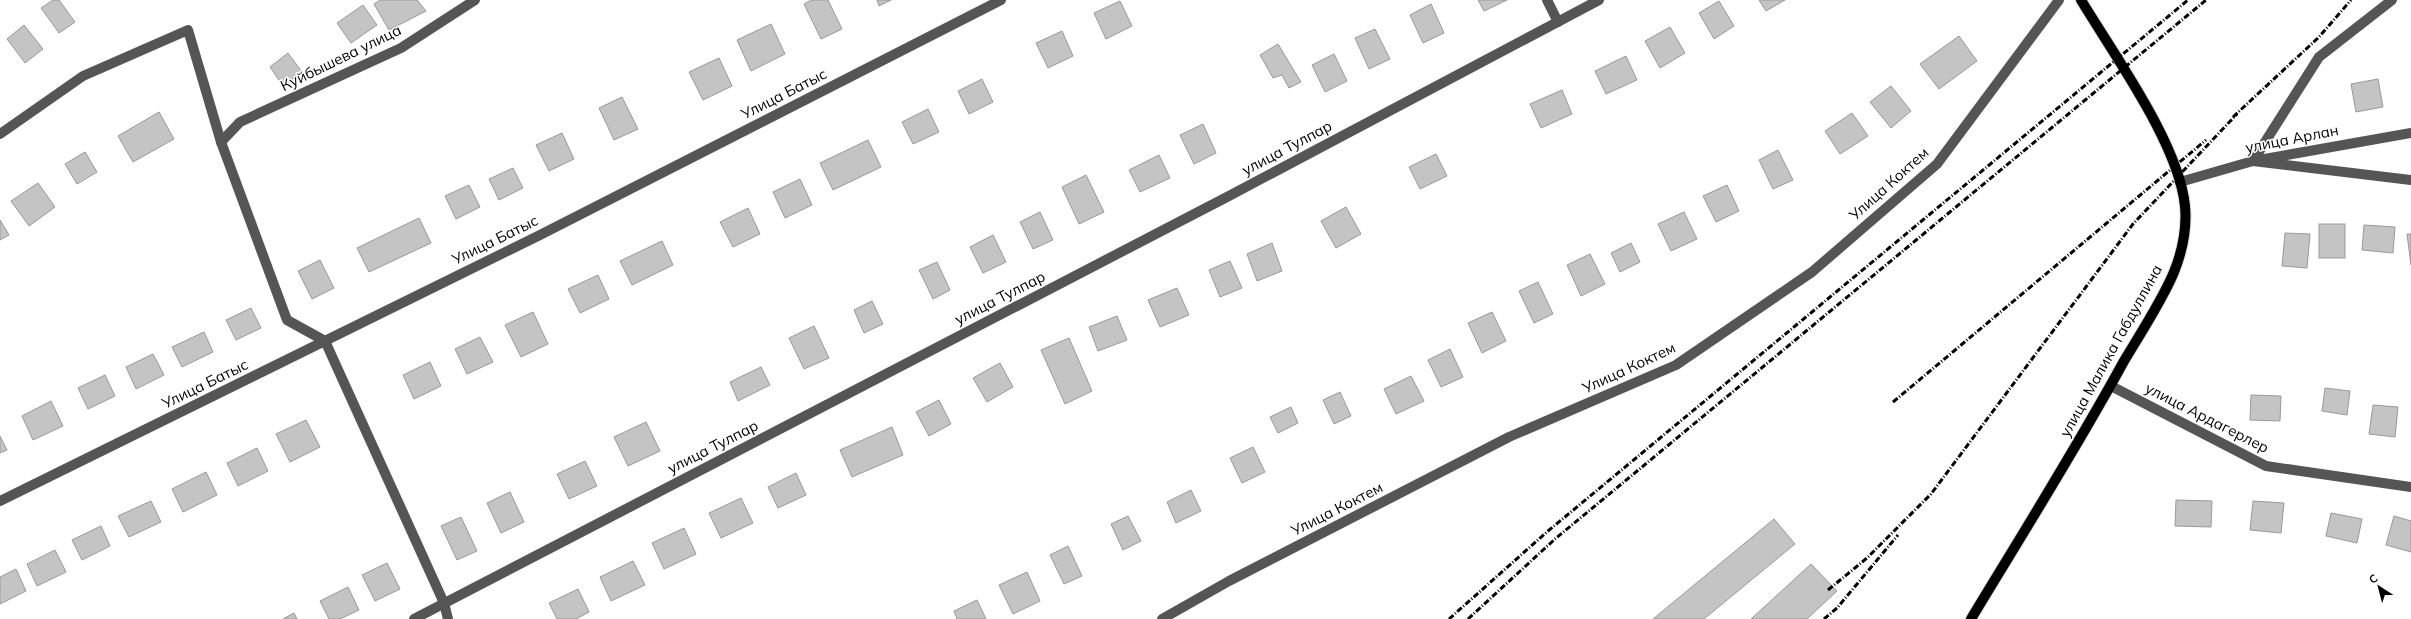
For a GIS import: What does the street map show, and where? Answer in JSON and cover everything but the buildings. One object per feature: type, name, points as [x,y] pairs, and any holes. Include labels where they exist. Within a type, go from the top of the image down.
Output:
[{"type":"main road","name":"улица Малика Габдуллина","points":[[1971,619],[2111,386],[2174,272],[2184,239],[2185,207],[2180,182],[2169,149],[2124,70],[2081,0]]},
{"type":"street","name":"Куйбышева улица","points":[[221,142],[240,122],[401,48],[475,0]]},
{"type":"street","name":"Улица Батыс","points":[[0,501],[540,235],[1001,0]]},
{"type":"street","points":[[1547,0],[1558,22]]},
{"type":"street","name":"улица Тулпар","points":[[414,619],[1227,197],[1599,0]]},
{"type":"street","name":"Улица Коктем","points":[[1162,619],[1229,581],[1509,438],[1676,365],[1812,272],[1937,164],[2060,0]]},
{"type":"street","points":[[2392,0],[2319,57],[2253,161],[2411,180]]},
{"type":"street","points":[[0,134],[83,76],[188,30],[221,142],[287,320],[325,341],[444,603],[448,619]]},
{"type":"street","name":"улица Арлан","points":[[2180,182],[2253,161],[2411,133]]},
{"type":"street","name":"улица Ардагерлер","points":[[2111,386],[2266,466],[2411,487]]},
{"type":"railway","points":[[1449,619],[1548,531],[2188,0]]},
{"type":"railway","points":[[1468,619],[1555,539],[2206,0]]},
{"type":"railway","points":[[2233,117],[2319,37],[2351,0]]},
{"type":"railway","points":[[1828,590],[1867,558],[1931,494],[2133,224],[2237,114]]},
{"type":"railway","points":[[1893,402],[2206,140]]},
{"type":"railway","points":[[1824,619],[1837,608],[1898,535]]}]
